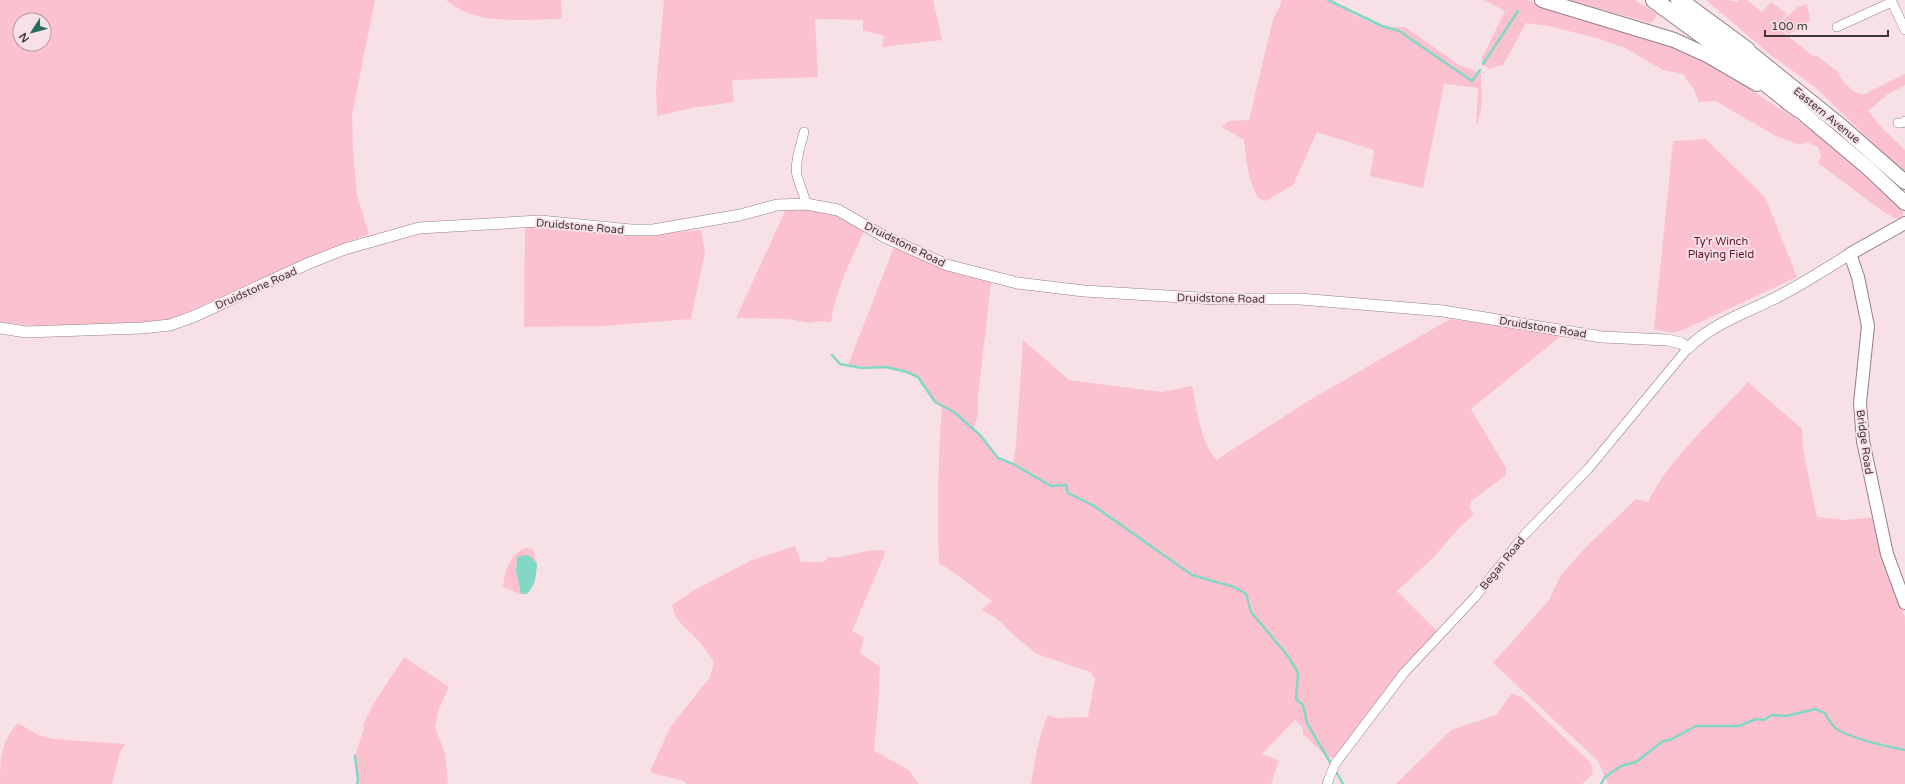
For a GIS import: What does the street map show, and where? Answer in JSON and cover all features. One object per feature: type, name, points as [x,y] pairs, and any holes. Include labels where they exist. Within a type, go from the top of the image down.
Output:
[{"type":"highway","name":"Eastern Avenue","points":[[1542,0],[1674,40],[1733,69],[1798,109],[1868,168],[1905,203]]},
{"type":"highway","points":[[1654,0],[1736,60],[1798,109]]},
{"type":"highway","points":[[1679,0],[1746,50]]},
{"type":"highway","name":"Eastern Avenue","points":[[1690,0],[1746,50],[1840,125],[1905,182]]},
{"type":"main road","points":[[1850,254],[1905,223]]},
{"type":"main road","name":"Bridge Road","points":[[1850,254],[1858,277],[1868,326],[1860,403],[1863,441],[1887,554],[1905,603]]},
{"type":"street","points":[[1837,28],[1892,1],[1905,30]]},
{"type":"street","points":[[804,132],[798,155],[797,175],[804,193],[806,204]]},
{"type":"street","name":"Druidstone Road","points":[[0,328],[26,332],[142,328],[170,325],[195,316],[307,264],[339,252],[419,228],[540,221],[631,230],[653,230],[740,215],[777,205],[806,204],[838,210],[885,237],[947,265],[1017,283],[1084,291],[1216,299],[1300,299],[1443,311],[1602,337],[1667,340],[1681,343],[1688,348]]},
{"type":"street","points":[[1688,348],[1703,335],[1725,321],[1780,295],[1850,254]]},
{"type":"street","name":"Began Road","points":[[1327,784],[1335,764],[1400,678],[1479,592],[1526,533],[1588,469],[1688,348]]},
{"type":"green space","points":[[0,0],[375,0],[352,115],[353,151],[357,195],[369,234],[329,249],[169,320],[136,324],[34,326],[0,322]]},
{"type":"green space","points":[[446,0],[561,0],[562,19],[501,20],[486,18],[458,9]]},
{"type":"green space","points":[[664,0],[933,0],[942,40],[882,47],[884,36],[863,30],[863,20],[815,19],[818,77],[732,80],[734,102],[692,108],[657,116],[656,87]]},
{"type":"green space","points":[[1281,0],[1332,0],[1354,15],[1381,27],[1405,27],[1459,65],[1481,73],[1481,106],[1479,119],[1476,126],[1478,88],[1444,84],[1423,188],[1370,176],[1374,150],[1317,132],[1293,185],[1266,201],[1258,198],[1250,177],[1244,140],[1222,127],[1228,121],[1249,120],[1273,19],[1281,4]]},
{"type":"green space","points":[[1484,0],[1527,0],[1676,47],[1714,66],[1799,121],[1826,141],[1903,211],[1902,218],[1895,218],[1882,211],[1818,163],[1821,157],[1818,147],[1807,142],[1800,145],[1776,136],[1715,101],[1699,102],[1694,90],[1683,74],[1663,70],[1625,48],[1600,39],[1548,26],[1526,23],[1503,65],[1489,69],[1482,63],[1482,58],[1505,11]]},
{"type":"green space","points":[[1567,0],[1635,0],[1657,14],[1655,19],[1650,23]]},
{"type":"green space","points":[[1706,0],[1728,0],[1737,2],[1739,0],[1747,0],[1762,12],[1771,2],[1787,14],[1775,26],[1813,56],[1817,56],[1837,71],[1842,80],[1853,91],[1863,95],[1905,74],[1905,85],[1888,94],[1868,111],[1883,129],[1905,150],[1905,174],[1816,88],[1772,56]]},
{"type":"green space","points":[[1807,4],[1810,21],[1789,34],[1777,25],[1798,7]]},
{"type":"green space","name":"Ty'r Winch Playing Field","points":[[1706,139],[1765,197],[1797,277],[1683,330],[1671,333],[1654,329],[1673,141]]},
{"type":"green space","points":[[806,208],[836,214],[865,230],[839,288],[835,300],[831,323],[822,321],[809,323],[789,319],[736,318],[786,209]]},
{"type":"green space","points":[[538,224],[658,234],[701,230],[705,252],[691,319],[605,326],[524,327],[525,228]]},
{"type":"green space","points":[[894,247],[950,271],[991,283],[978,397],[978,413],[974,429],[998,458],[1013,464],[1016,446],[1023,340],[1069,380],[1162,392],[1192,386],[1203,434],[1206,443],[1216,460],[1310,400],[1450,319],[1562,335],[1471,409],[1506,468],[1506,475],[1471,501],[1470,509],[1474,514],[1460,527],[1432,559],[1397,591],[1438,632],[1334,758],[1327,757],[1303,734],[1303,728],[1295,720],[1262,754],[1279,761],[1271,784],[1031,784],[1039,740],[1048,715],[1055,718],[1088,717],[1095,679],[1090,672],[1037,654],[996,618],[981,610],[992,601],[946,567],[939,564],[938,485],[942,406],[934,400],[918,378],[911,373],[894,368],[848,365]]},
{"type":"green space","points":[[1748,382],[1802,429],[1803,450],[1817,517],[1846,520],[1875,517],[1890,580],[1905,617],[1905,784],[1608,784],[1598,761],[1493,663],[1549,600],[1561,575],[1585,548],[1636,499],[1648,502],[1657,486],[1680,455]]},
{"type":"green space","points":[[795,546],[801,562],[823,562],[829,557],[879,550],[886,551],[852,631],[864,637],[860,653],[880,667],[874,751],[909,770],[919,784],[686,784],[684,781],[651,773],[651,769],[671,726],[710,677],[714,662],[699,641],[680,622],[675,615],[672,605],[696,589],[752,560]]},
{"type":"green space","points":[[526,548],[533,549],[537,564],[530,556],[517,557],[516,571],[521,594],[503,587],[509,563],[516,554]]},
{"type":"green space","points":[[404,657],[449,687],[438,711],[435,728],[445,753],[448,784],[357,784],[358,780],[355,756],[364,728],[363,725],[374,703]]},
{"type":"green space","points":[[1512,693],[1523,698],[1591,763],[1593,774],[1582,784],[1396,784],[1451,730],[1496,715]]},
{"type":"green space","points":[[18,723],[38,735],[52,739],[125,744],[120,752],[112,784],[0,784],[0,766],[4,744]]},
{"type":"shaded area","points":[[525,555],[530,556],[537,564],[534,584],[527,594],[521,594],[516,571],[517,557]]},
{"type":"waterway","points":[[1328,0],[1382,26],[1399,31],[1472,81],[1480,70]]},
{"type":"waterway","points":[[1483,64],[1518,11]]},
{"type":"waterway","points":[[832,355],[840,364],[862,368],[886,367],[907,372],[918,377],[935,402],[954,412],[980,435],[998,458],[1013,464],[1051,486],[1066,485],[1068,493],[1094,506],[1192,575],[1234,587],[1246,594],[1251,612],[1288,656],[1298,673],[1296,699],[1303,705],[1307,723],[1331,764]]},
{"type":"waterway","points":[[1601,784],[1605,777],[1621,766],[1636,762],[1663,741],[1670,740],[1696,726],[1739,726],[1756,719],[1764,720],[1772,715],[1786,716],[1815,709],[1825,713],[1834,726],[1845,734],[1888,747],[1905,750]]},
{"type":"waterway","points":[[355,756],[358,780],[357,784]]},
{"type":"waterway","points":[[1335,770],[1343,784]]}]
